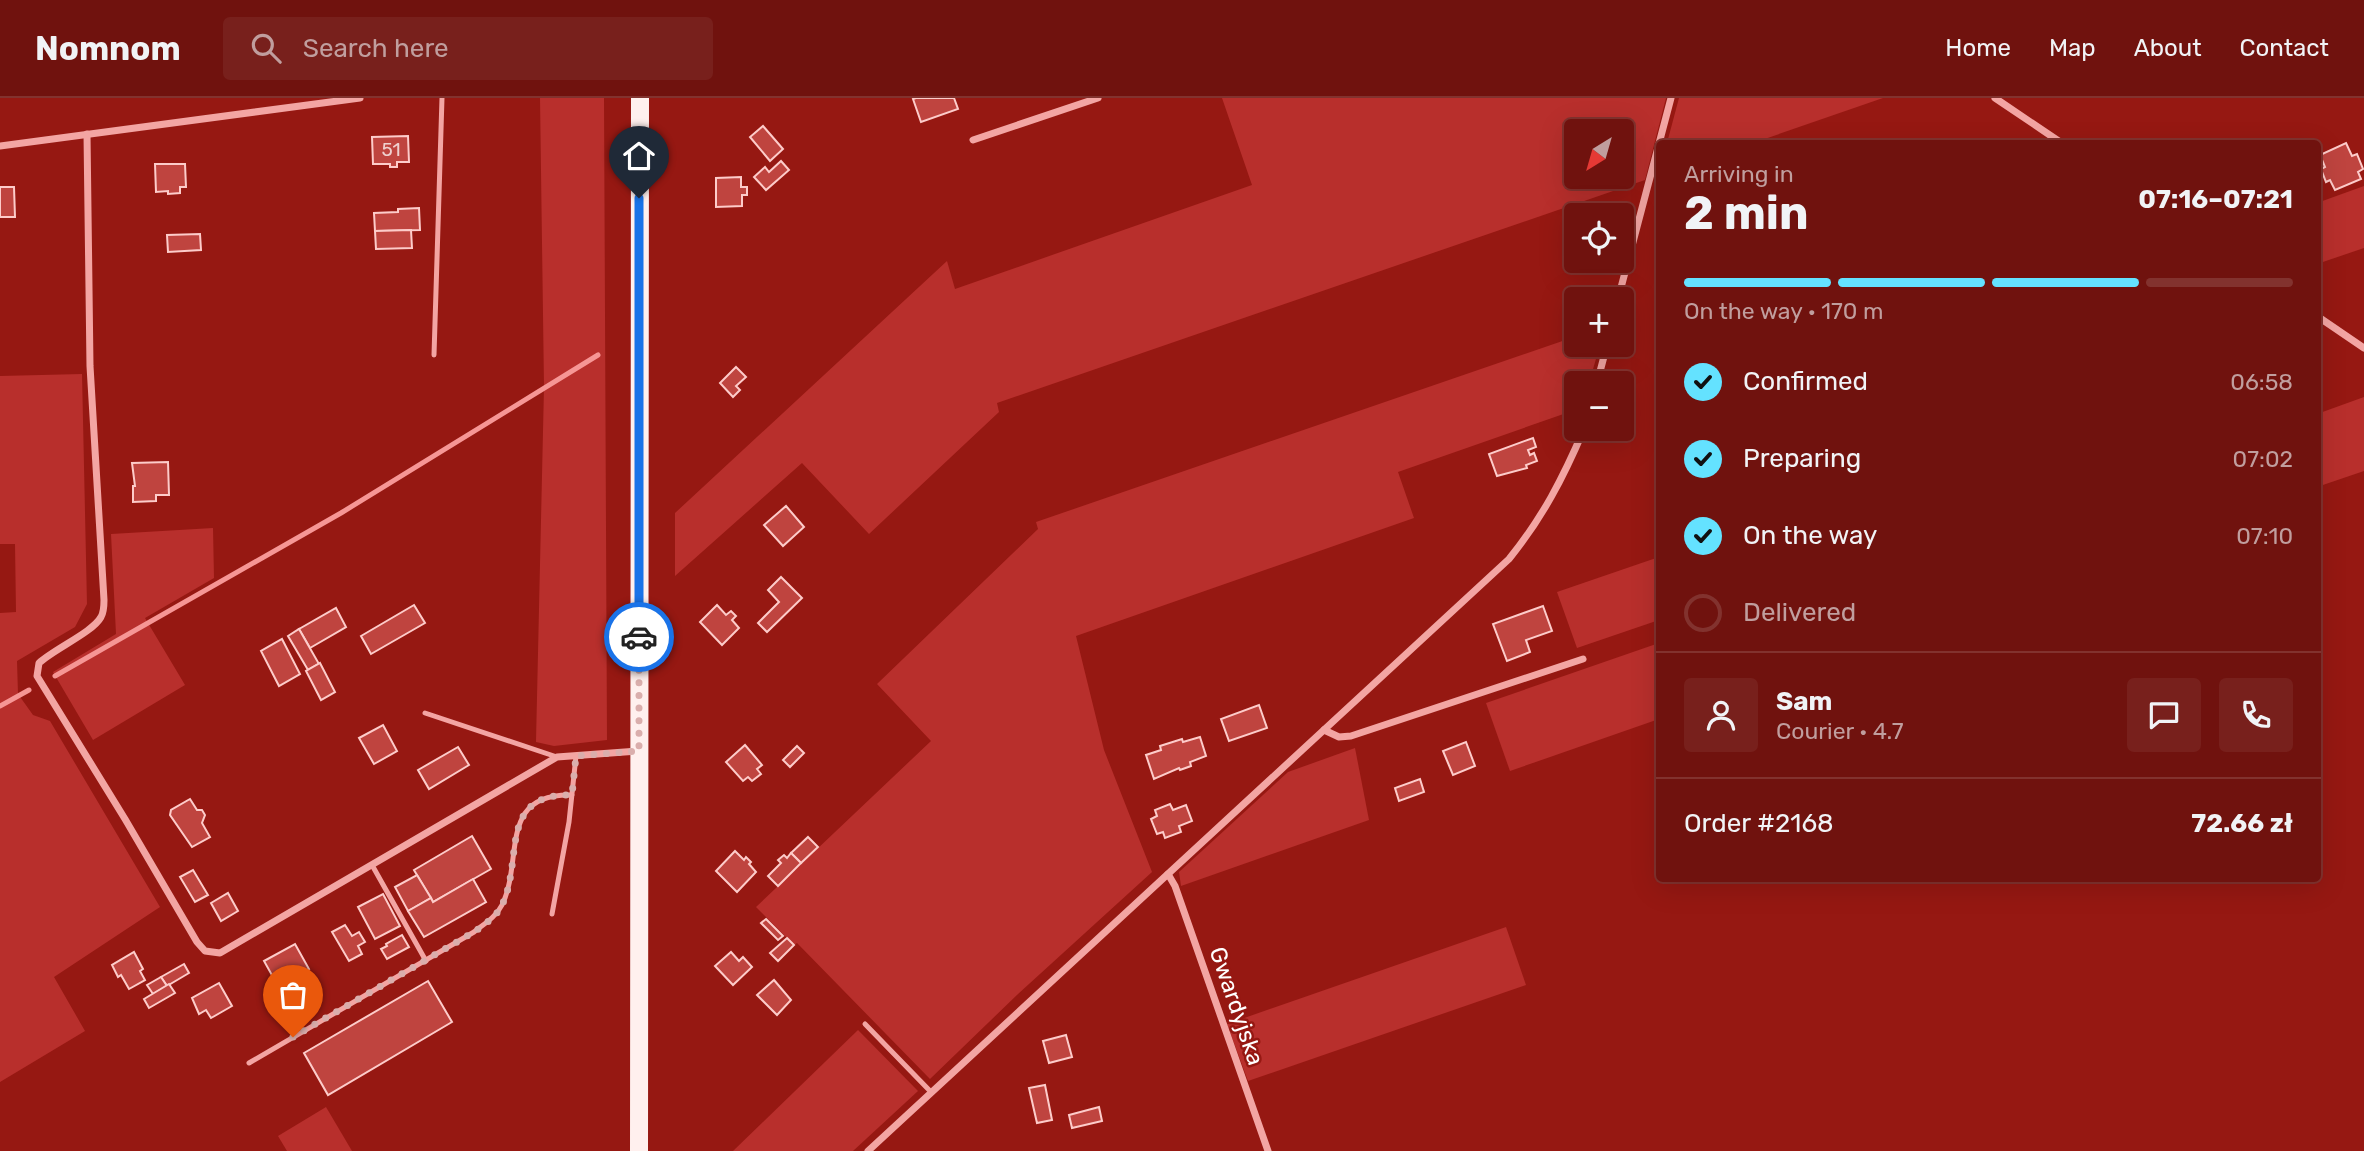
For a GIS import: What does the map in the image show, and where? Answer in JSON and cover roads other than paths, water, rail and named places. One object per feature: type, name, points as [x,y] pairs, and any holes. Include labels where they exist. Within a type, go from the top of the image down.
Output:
[{"type":"main road","points":[[639,1151],[640,98]]},
{"type":"street","points":[[0,146],[360,98]]},
{"type":"street","points":[[973,140],[1098,98]]},
{"type":"street","points":[[1660,140],[1671,98]]},
{"type":"street","points":[[1995,98],[2057,140]]},
{"type":"street","points":[[87,134],[90,366],[103,615],[95,625],[39,663],[37,676],[197,942],[205,951],[220,953],[557,757],[639,751]]},
{"type":"street","points":[[1621,287],[1656,155]]},
{"type":"street","points":[[2321,319],[2364,348]]},
{"type":"street","points":[[868,1151],[1509,559],[1534,529],[1566,472],[1579,441]]},
{"type":"street","points":[[1324,730],[1339,737],[1351,736],[1583,659]]},
{"type":"street","name":"Gwardyjska","points":[[1168,874],[1175,886],[1268,1151]]},
{"type":"lane","points":[[434,355],[442,98]]},
{"type":"lane","points":[[425,713],[557,757]]},
{"type":"lane","points":[[552,914],[569,822],[576,756]]},
{"type":"lane","points":[[249,1063],[474,932],[500,909],[505,897],[520,822],[527,808],[558,794],[572,795]]},
{"type":"lane","points":[[372,864],[426,961]]},
{"type":"lane","points":[[864,1024],[931,1092]]},
{"type":"waterway","points":[[55,676],[341,513],[598,355]]},
{"type":"waterway","points":[[0,706],[29,690]]}]
